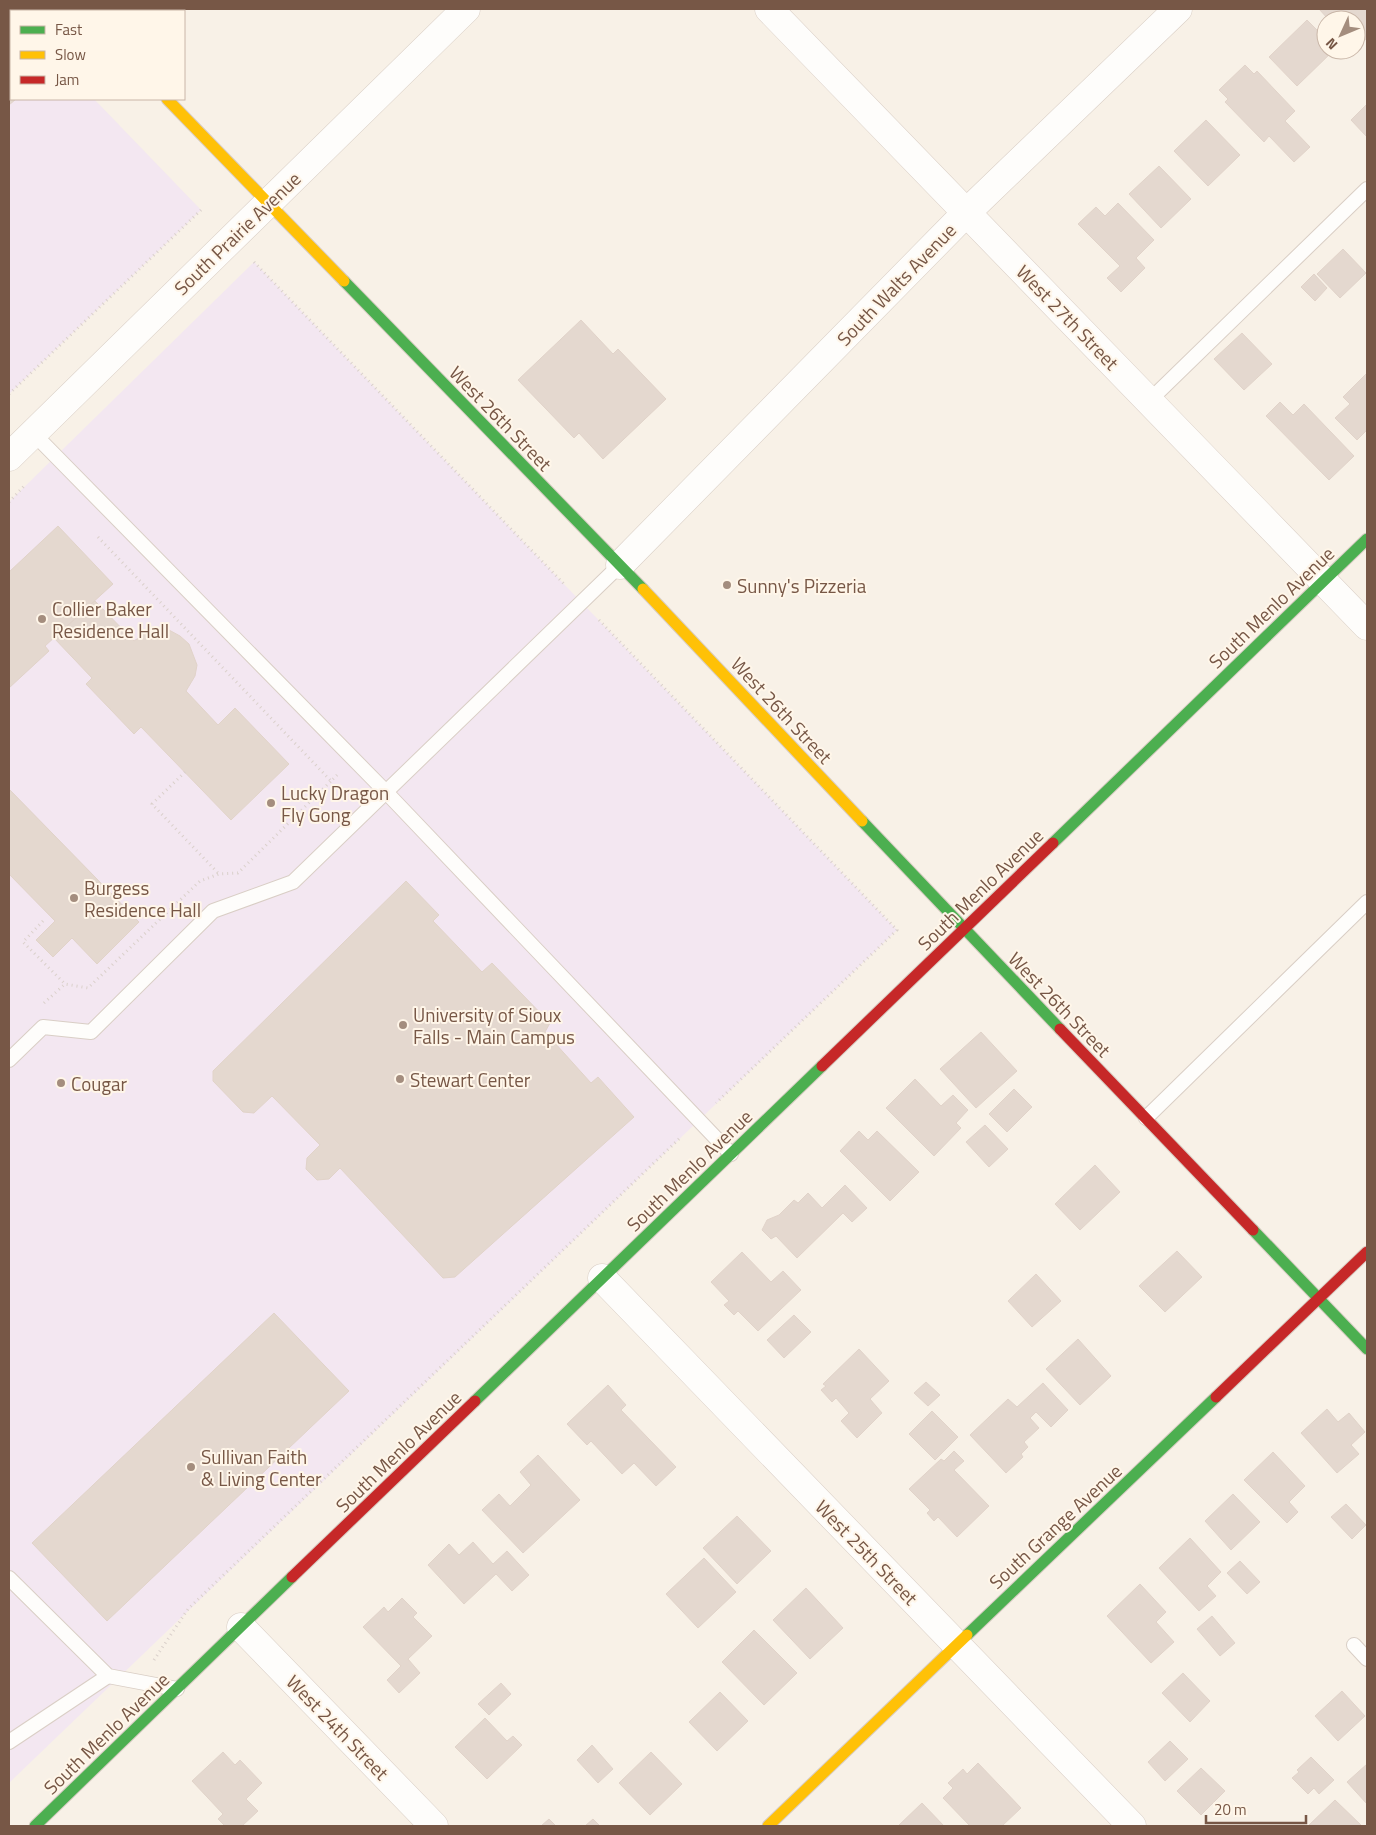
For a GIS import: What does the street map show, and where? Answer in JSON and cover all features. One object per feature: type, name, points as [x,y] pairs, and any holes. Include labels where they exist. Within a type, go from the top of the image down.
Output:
[{"type":"street","name":"South Prairie Avenue","points":[[9,457],[466,9]]},
{"type":"street","name":"West 27th Street","points":[[769,9],[1367,626]]},
{"type":"street","name":"South Walts Avenue","points":[[620,565],[967,212],[1178,9]]},
{"type":"street","name":"West 26th Street","points":[[168,100],[620,565],[964,929],[1367,1349]]},
{"type":"street","name":"South Menlo Avenue","points":[[35,1826],[1367,539]]},
{"type":"street","name":"South Grange Avenue","points":[[768,1826],[1367,1252]]},
{"type":"street","name":"West 25th Street","points":[[602,1278],[1132,1826]]},
{"type":"street","name":"West 24th Street","points":[[241,1627],[434,1826]]},
{"type":"lane","points":[[1149,401],[1367,189]]},
{"type":"lane","points":[[33,433],[386,792],[731,1154]]},
{"type":"lane","points":[[9,1060],[43,1027],[90,1032],[213,911],[293,882],[620,565]]},
{"type":"lane","points":[[1146,1118],[1367,902]]},
{"type":"lane","points":[[9,1578],[108,1676],[177,1689]]},
{"type":"lane","points":[[1354,1645],[1367,1659]]},
{"type":"lane","points":[[9,1742],[108,1676]]},
{"type":"path","points":[[9,394],[201,210]]},
{"type":"path","points":[[92,530],[331,781]]},
{"type":"path","points":[[43,921],[23,942],[65,984],[88,988],[200,881],[219,874],[238,873],[353,758]]},
{"type":"path","points":[[185,772],[152,804],[219,874]]},
{"type":"path","points":[[140,1682],[188,1609],[897,930]]},
{"type":"path","points":[[37,1010],[65,984]]},
{"type":"shaded area","points":[[9,91],[10,100],[95,100],[201,210],[9,394]]},
{"type":"shaded area","name":"University of Sioux Falls - Main Campus","points":[[254,262],[897,930],[9,1783],[9,502]]},
{"type":"building","points":[[1367,9],[1367,38],[1366,10],[1320,10]]},
{"type":"building","points":[[1307,20],[1316,29],[1316,60],[1324,60],[1297,86],[1269,57]]},
{"type":"building","points":[[9,52],[10,100],[15,100],[9,105]]},
{"type":"building","points":[[1245,65],[1254,74],[1257,71],[1295,111],[1285,121],[1310,147],[1294,162],[1269,136],[1264,142],[1225,102],[1228,99],[1219,90]]},
{"type":"building","points":[[1367,104],[1367,137],[1351,120]]},
{"type":"building","points":[[1206,120],[1240,155],[1208,186],[1174,151]]},
{"type":"building","points":[[1159,166],[1191,199],[1161,228],[1129,194]]},
{"type":"building","points":[[1118,203],[1154,240],[1136,258],[1145,268],[1121,292],[1107,278],[1120,266],[1078,224],[1096,207],[1105,216]]},
{"type":"building","points":[[1343,249],[1366,273],[1340,298],[1317,274]]},
{"type":"building","points":[[1314,274],[1327,288],[1315,301],[1301,287]]},
{"type":"building","points":[[581,320],[613,354],[618,349],[666,399],[603,459],[579,433],[574,438],[518,380]]},
{"type":"building","points":[[1242,333],[1272,364],[1244,390],[1214,359]]},
{"type":"building","points":[[1367,373],[1367,430],[1357,440],[1335,418],[1350,404],[1343,397]]},
{"type":"building","points":[[1280,402],[1293,415],[1304,404],[1354,456],[1329,480],[1266,416]]},
{"type":"building","name":"Collier Baker Residence Hall","points":[[58,526],[113,584],[45,646],[49,651],[9,688],[9,572]]},
{"type":"building","points":[[95,601],[134,641],[144,634],[156,630],[169,630],[180,636],[189,644],[197,665],[195,676],[186,691],[218,725],[235,708],[289,764],[231,820],[141,727],[134,734],[86,684],[92,678],[54,638]]},
{"type":"building","name":"Burgess Residence Hall","points":[[9,789],[139,922],[97,964],[72,938],[53,957],[36,940],[55,921],[9,874]]},
{"type":"building","name":"Stewart Center","points":[[406,881],[439,915],[433,921],[482,972],[492,963],[550,1023],[545,1032],[591,1083],[598,1077],[634,1117],[455,1277],[443,1278],[340,1168],[329,1179],[317,1180],[306,1169],[307,1158],[320,1145],[272,1096],[254,1113],[243,1112],[213,1081],[213,1071]]},
{"type":"building","points":[[981,1032],[1017,1071],[976,1108],[940,1069]]},
{"type":"building","points":[[915,1079],[941,1106],[953,1095],[968,1110],[956,1123],[961,1128],[934,1156],[886,1108]]},
{"type":"building","points":[[1014,1089],[1032,1107],[1007,1132],[989,1114]]},
{"type":"building","points":[[985,1125],[1008,1149],[989,1167],[966,1142]]},
{"type":"building","points":[[859,1131],[868,1140],[877,1131],[919,1172],[890,1201],[840,1151]]},
{"type":"building","points":[[1095,1165],[1120,1192],[1080,1230],[1055,1204]]},
{"type":"building","points":[[845,1185],[867,1208],[852,1222],[843,1213],[797,1258],[776,1236],[771,1239],[762,1230],[767,1220],[779,1215],[794,1200],[798,1203],[808,1193],[822,1208]]},
{"type":"building","points":[[1177,1251],[1202,1277],[1165,1312],[1139,1286]]},
{"type":"building","points":[[742,1252],[771,1282],[783,1271],[801,1290],[758,1331],[738,1311],[734,1315],[724,1305],[729,1301],[711,1282]]},
{"type":"building","points":[[1036,1274],[1061,1301],[1032,1327],[1008,1301]]},
{"type":"building","name":"Sullivan Faith & Living Center","points":[[274,1313],[349,1391],[107,1621],[32,1543]]},
{"type":"building","points":[[794,1315],[811,1332],[784,1358],[767,1340]]},
{"type":"building","points":[[1078,1339],[1111,1376],[1080,1405],[1046,1369]]},
{"type":"building","points":[[859,1349],[889,1381],[870,1399],[882,1413],[857,1438],[841,1421],[849,1413],[836,1398],[832,1402],[821,1390],[826,1386],[823,1384]]},
{"type":"building","points":[[926,1382],[940,1395],[928,1406],[914,1393]]},
{"type":"building","points":[[1043,1383],[1068,1410],[1051,1427],[1036,1412],[1030,1418],[1039,1428],[1024,1442],[1028,1447],[1021,1454],[1023,1457],[1006,1473],[970,1435],[1008,1399],[1017,1407]]},
{"type":"building","points":[[608,1385],[626,1405],[621,1410],[676,1467],[656,1486],[634,1463],[622,1474],[591,1441],[587,1445],[567,1424]]},
{"type":"building","points":[[1327,1409],[1338,1422],[1349,1413],[1365,1432],[1351,1445],[1359,1454],[1337,1473],[1301,1433]]},
{"type":"building","points":[[932,1411],[958,1437],[935,1460],[909,1434]]},
{"type":"building","points":[[954,1451],[964,1461],[954,1470],[989,1506],[957,1537],[938,1517],[934,1521],[927,1513],[930,1510],[909,1489],[941,1459],[944,1461]]},
{"type":"building","points":[[1273,1452],[1305,1486],[1289,1502],[1298,1512],[1287,1523],[1244,1480]]},
{"type":"building","points":[[538,1455],[580,1500],[523,1553],[482,1510],[499,1494],[510,1506],[531,1485],[520,1472]]},
{"type":"building","points":[[1233,1494],[1260,1522],[1231,1550],[1205,1521]]},
{"type":"building","points":[[1346,1504],[1366,1525],[1352,1539],[1331,1517]]},
{"type":"building","points":[[737,1516],[771,1551],[737,1584],[703,1548]]},
{"type":"building","points":[[1190,1538],[1221,1572],[1207,1586],[1216,1596],[1199,1611],[1159,1568]]},
{"type":"building","points":[[473,1542],[493,1564],[507,1551],[529,1575],[512,1591],[496,1574],[464,1604],[428,1565],[449,1544],[459,1555]]},
{"type":"building","points":[[704,1558],[736,1592],[698,1628],[666,1594]]},
{"type":"building","points":[[1240,1561],[1260,1582],[1247,1594],[1227,1573]]},
{"type":"building","points":[[1140,1584],[1166,1612],[1156,1622],[1174,1642],[1151,1663],[1107,1616]]},
{"type":"building","points":[[806,1588],[843,1628],[810,1659],[773,1620]]},
{"type":"building","points":[[402,1598],[417,1613],[413,1617],[432,1636],[408,1659],[420,1673],[399,1693],[387,1680],[401,1666],[363,1627],[384,1607],[388,1612]]},
{"type":"building","points":[[1212,1616],[1235,1643],[1220,1656],[1197,1629]]},
{"type":"building","points":[[754,1630],[797,1673],[764,1705],[722,1662]]},
{"type":"building","points":[[1183,1673],[1210,1701],[1190,1722],[1162,1693]]},
{"type":"building","points":[[501,1683],[511,1694],[489,1715],[478,1704]]},
{"type":"building","points":[[1342,1691],[1365,1716],[1338,1741],[1315,1716]]},
{"type":"building","points":[[720,1692],[748,1721],[717,1751],[689,1722]]},
{"type":"building","points":[[485,1718],[507,1741],[513,1736],[522,1745],[487,1779],[455,1747]]},
{"type":"building","points":[[1170,1741],[1188,1759],[1165,1781],[1148,1762]]},
{"type":"building","points":[[592,1745],[613,1769],[598,1783],[577,1760]]},
{"type":"building","points":[[223,1752],[235,1765],[240,1760],[262,1783],[246,1799],[258,1811],[242,1826],[225,1826],[218,1819],[223,1814],[192,1781]]},
{"type":"building","points":[[651,1752],[682,1784],[650,1815],[619,1783]]},
{"type":"building","points":[[1311,1757],[1334,1780],[1319,1794],[1314,1788],[1308,1794],[1292,1778],[1299,1772],[1297,1770]]},
{"type":"building","points":[[978,1763],[1021,1808],[1002,1826],[970,1826],[943,1798],[953,1788],[948,1783],[963,1769],[967,1774]]},
{"type":"building","points":[[1367,1764],[1367,1804],[1347,1782]]},
{"type":"building","points":[[1201,1768],[1225,1791],[1201,1815],[1177,1791]]},
{"type":"building","points":[[1335,1800],[1362,1826],[1308,1826]]},
{"type":"building","points":[[922,1803],[944,1826],[898,1826]]},
{"type":"building","points":[[549,1819],[556,1826],[541,1826]]},
{"type":"building","points":[[593,1819],[600,1826],[585,1826]]},
{"type":"traffic: fast","points":[[344,281],[643,589]]},
{"type":"traffic: fast","points":[[1053,843],[1367,539]]},
{"type":"traffic: fast","points":[[862,821],[1060,1029]]},
{"type":"traffic: fast","points":[[475,1401],[822,1066]]},
{"type":"traffic: fast","points":[[1253,1230],[1367,1349]]},
{"type":"traffic: fast","points":[[967,1635],[1216,1397]]},
{"type":"traffic: fast","points":[[35,1826],[292,1577]]},
{"type":"traffic: slow","points":[[168,100],[344,281]]},
{"type":"traffic: slow","points":[[643,589],[862,821]]},
{"type":"traffic: slow","points":[[768,1826],[967,1635]]},
{"type":"traffic: jam","points":[[822,1066],[1053,843]]},
{"type":"traffic: jam","points":[[1060,1029],[1253,1230]]},
{"type":"traffic: jam","points":[[1216,1397],[1367,1252]]},
{"type":"traffic: jam","points":[[292,1577],[475,1401]]},
{"type":"place","name":"Sunny's Pizzeria","points":[[727,585]]},
{"type":"place","name":"Collier Baker Residence Hall","points":[[42,619]]},
{"type":"place","name":"Lucky Dragon Fly Gong","points":[[271,803]]},
{"type":"place","name":"Burgess Residence Hall","points":[[74,898]]},
{"type":"place","name":"University of Sioux Falls - Main Campus","points":[[403,1025]]},
{"type":"place","name":"Stewart Center","points":[[400,1079]]},
{"type":"place","name":"Cougar","points":[[61,1083]]},
{"type":"place","name":"Sullivan Faith & Living Center","points":[[191,1467]]}]
